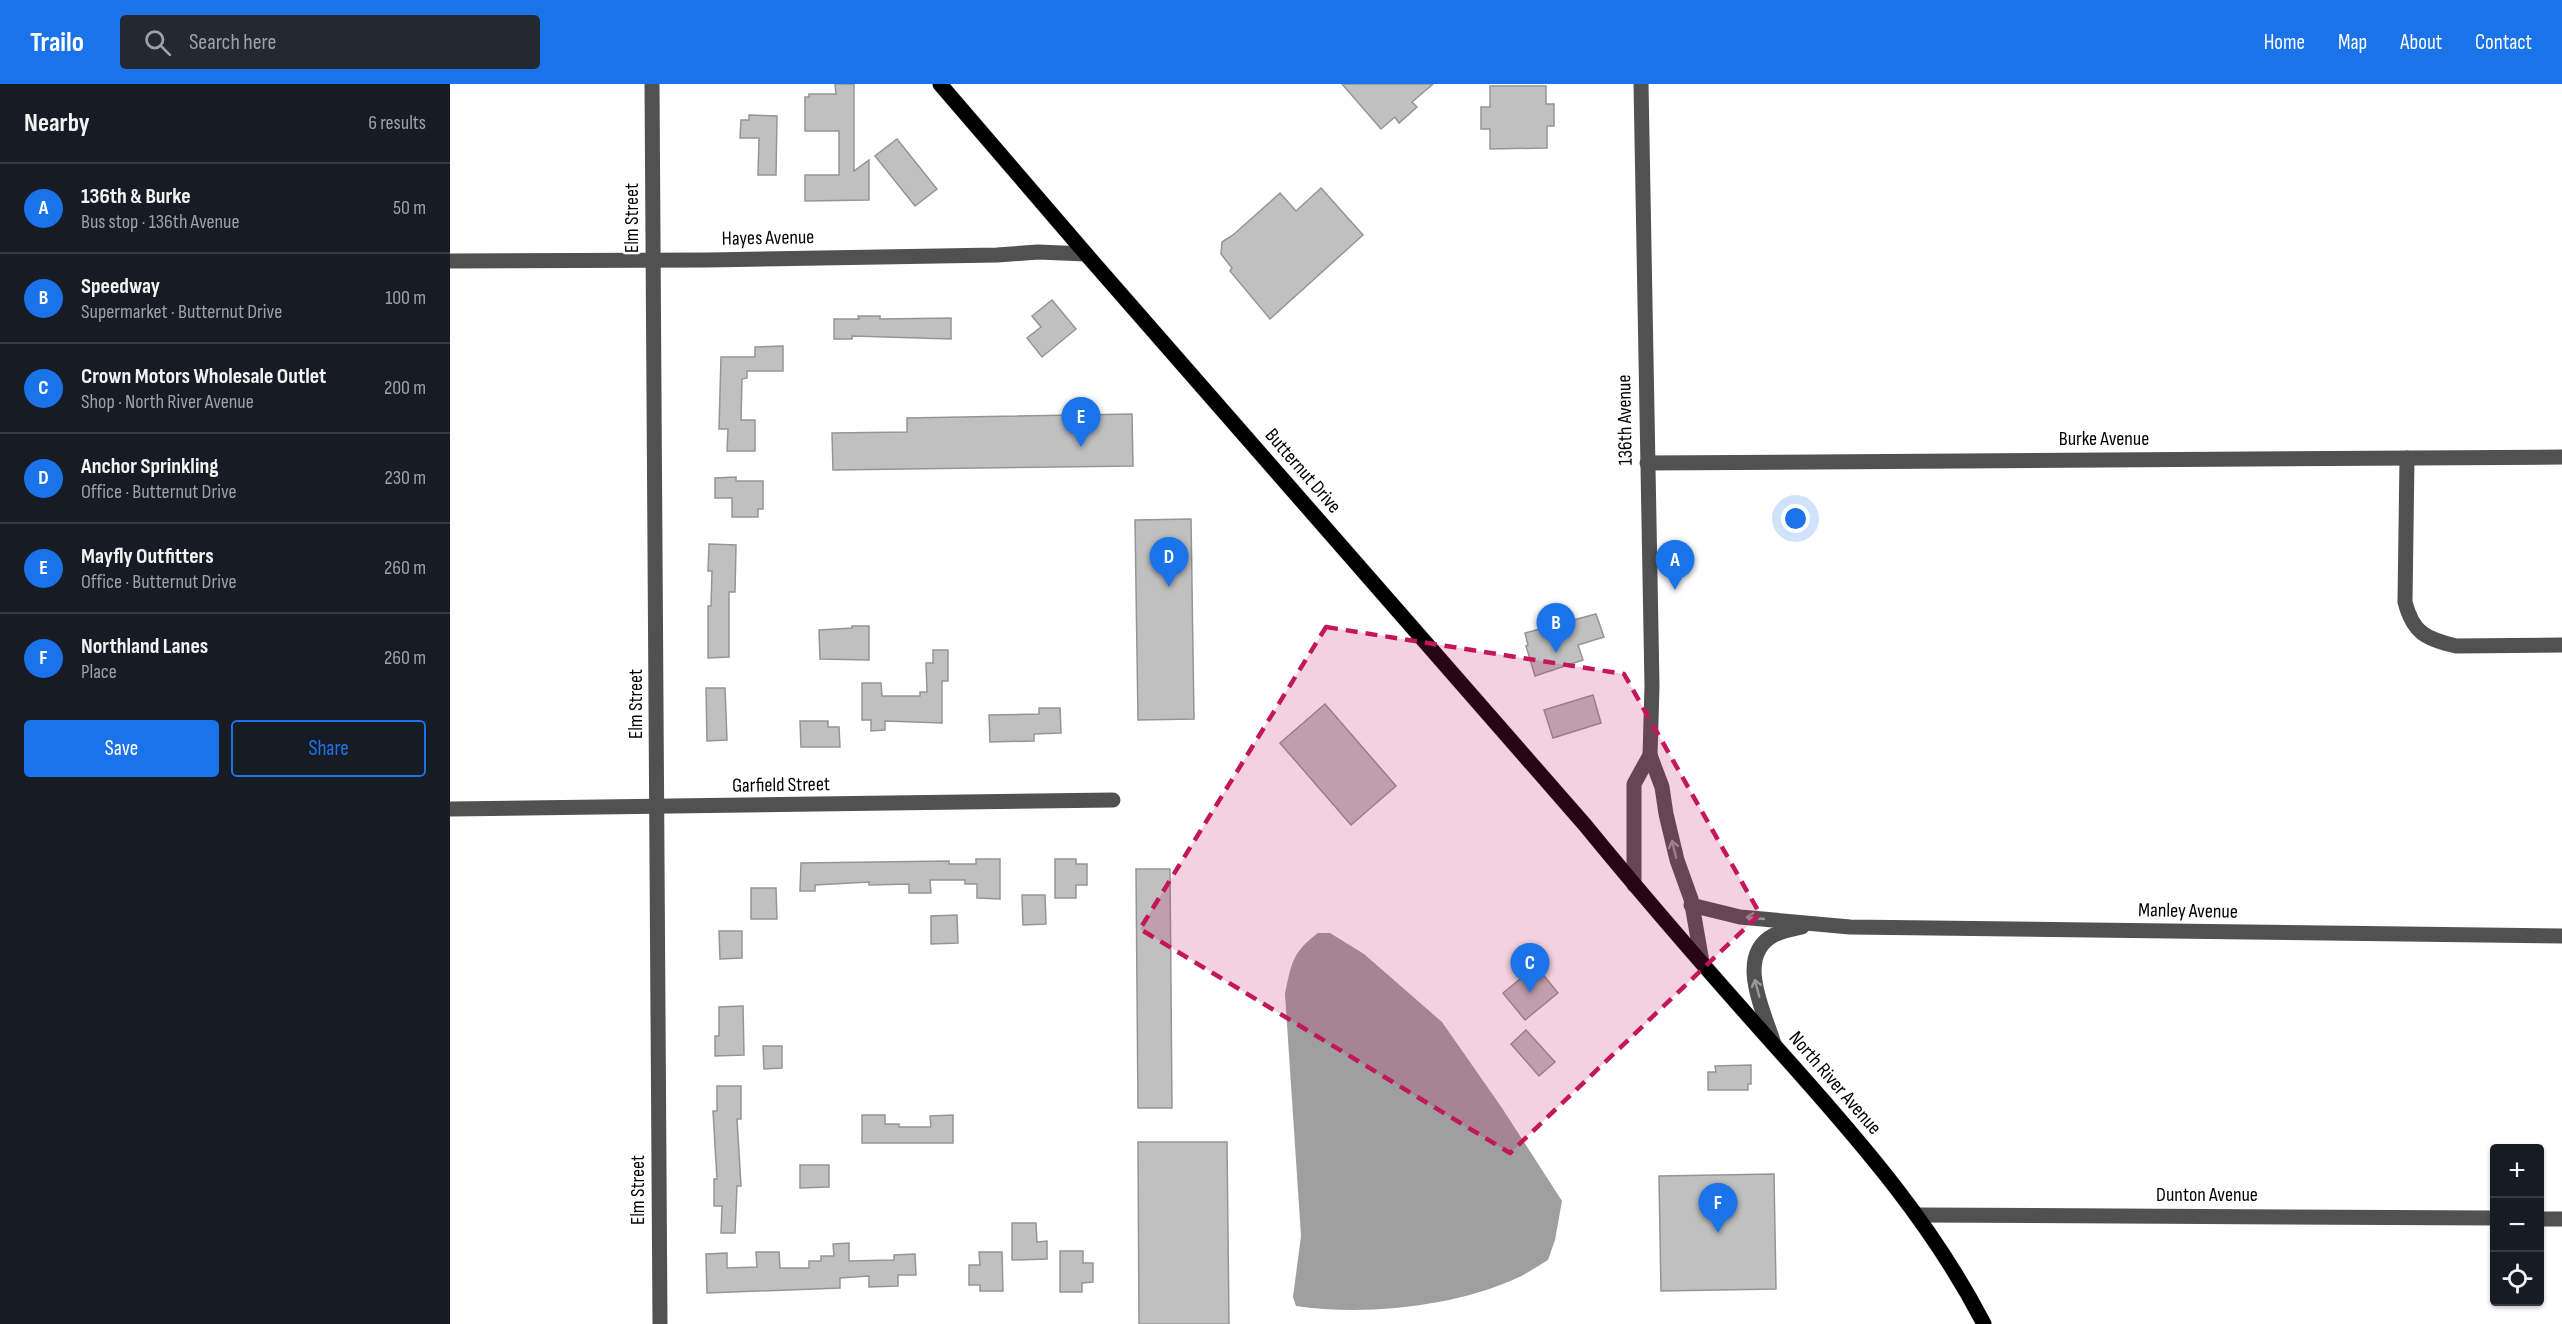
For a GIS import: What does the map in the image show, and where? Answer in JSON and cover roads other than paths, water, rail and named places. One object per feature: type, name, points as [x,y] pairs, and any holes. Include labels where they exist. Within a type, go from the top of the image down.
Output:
[{"type":"main road","name":"Butternut Drive","points":[[940,84],[1570,807],[1634,885]]},
{"type":"main road","name":"North River Avenue","points":[[1634,885],[1774,1044],[1918,1215],[1954,1270],[1983,1324]]},
{"type":"street","name":"Elm Street","points":[[652,84],[660,1324]]},
{"type":"street","name":"136th Avenue","points":[[1641,84],[1652,686],[1650,755],[1662,787],[1666,814],[1691,904],[1702,962]]},
{"type":"street","name":"Hayes Avenue","points":[[450,261],[985,256],[1038,252],[1086,254]]},
{"type":"street","name":"Burke Avenue","points":[[1647,463],[2562,457]]},
{"type":"street","points":[[2407,458],[2405,602],[2409,618],[2419,633],[2456,646],[2562,645]]},
{"type":"street","name":"136th Avenue","points":[[1634,885],[1634,784],[1650,755]]},
{"type":"street","name":"Garfield Street","points":[[450,809],[658,808],[1113,800]]},
{"type":"street","name":"Manley Avenue","points":[[1691,904],[1725,915],[1814,924],[1930,930],[2562,936]]},
{"type":"street","name":"Manley Avenue","points":[[1774,1044],[1755,982],[1753,969],[1755,955],[1773,936],[1814,924]]},
{"type":"street","name":"Dunton Avenue","points":[[1918,1215],[2490,1218]]},
{"type":"street","points":[[2544,1219],[2562,1219]]},
{"type":"place","name":"Mayfly Outfitters","points":[[1081,447]]},
{"type":"place","name":"Anchor Sprinkling","points":[[1169,587]]},
{"type":"place","name":"136th & Burke","points":[[1675,590]]},
{"type":"place","name":"Speedway","points":[[1556,653]]},
{"type":"place","name":"Crown Motors Wholesale Outlet","points":[[1530,993]]},
{"type":"place","name":"Northland Lanes","points":[[1718,1233]]}]
